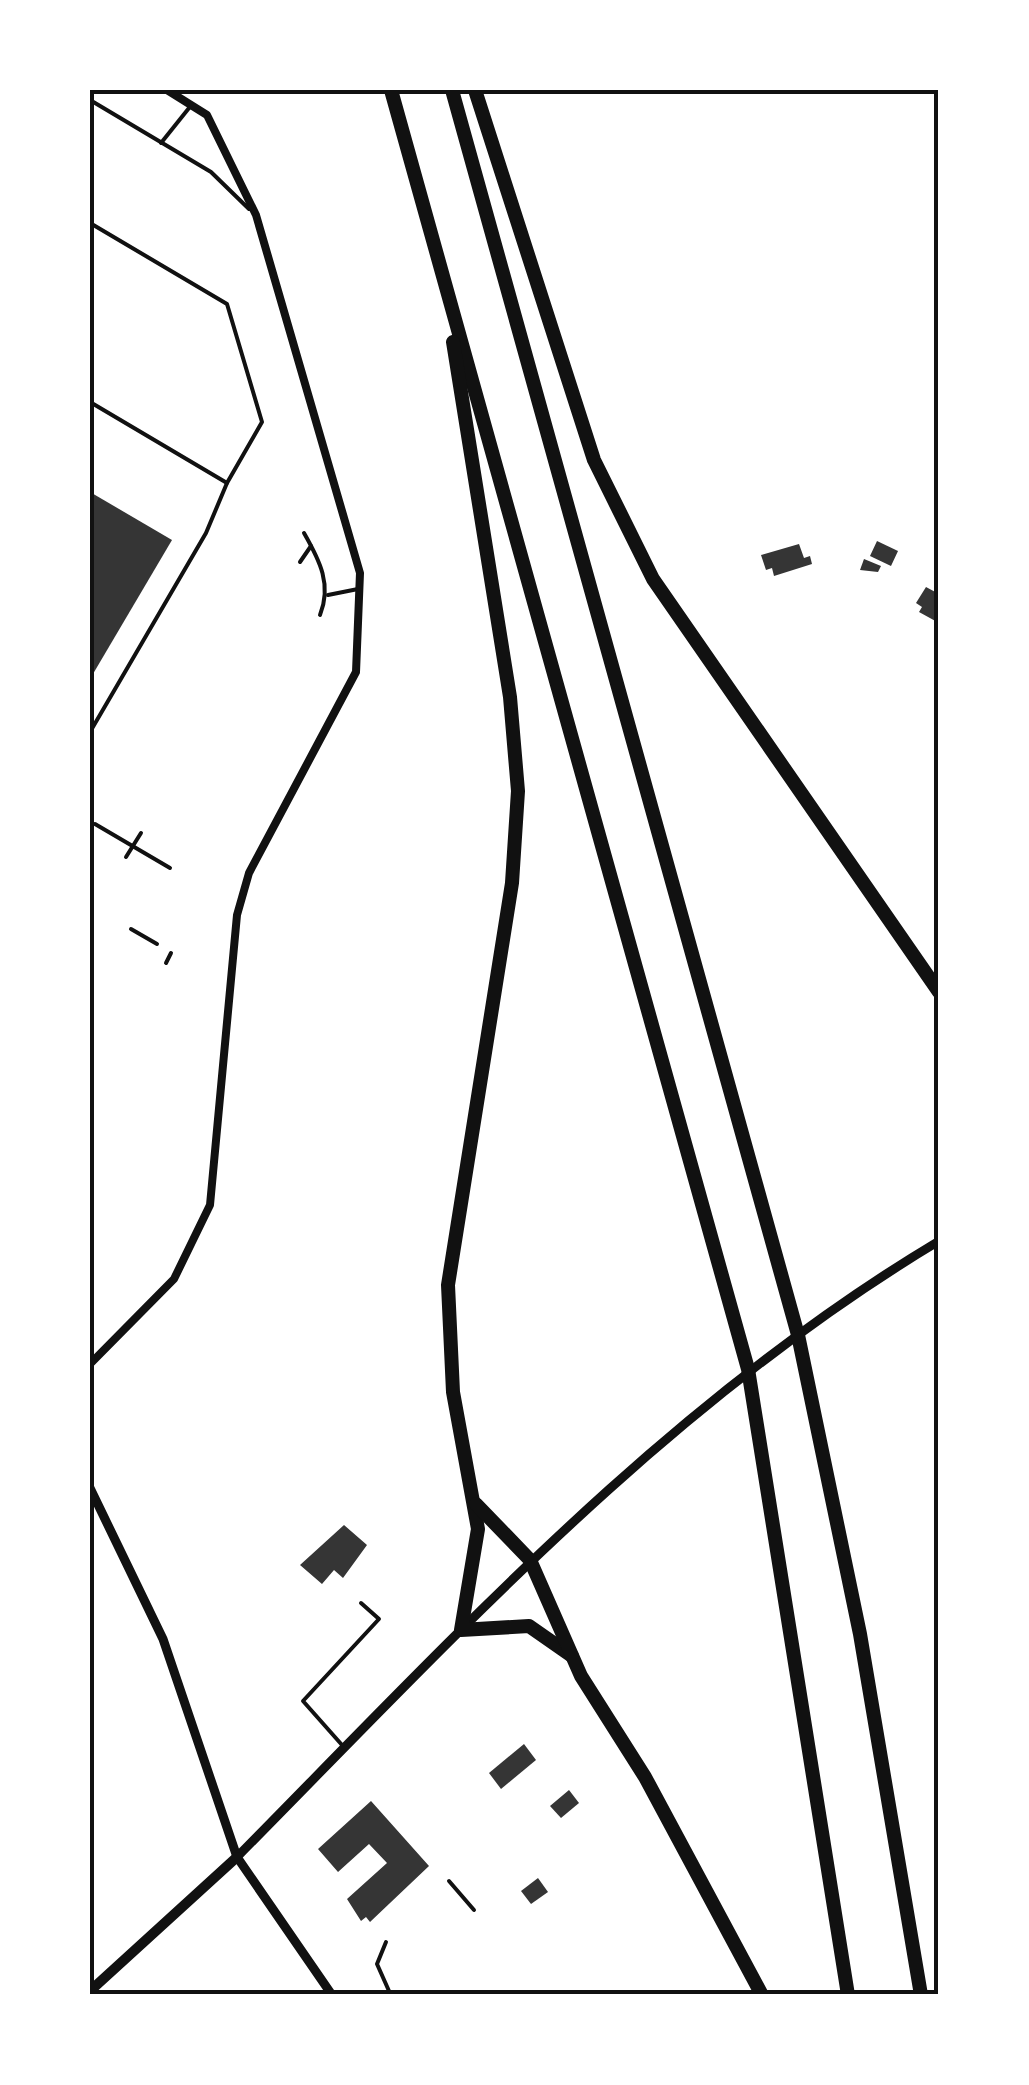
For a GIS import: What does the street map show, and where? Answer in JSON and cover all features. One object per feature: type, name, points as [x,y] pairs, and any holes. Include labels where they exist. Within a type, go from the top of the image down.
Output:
[{"type":"highway","points":[[391,90],[748,1369],[848,1995]]},
{"type":"highway","points":[[452,90],[798,1335],[860,1634],[920,1995]]},
{"type":"highway","points":[[475,90],[594,460],[653,580],[939,992]]},
{"type":"highway","points":[[443,277],[510,698],[518,791],[512,883],[448,1285],[453,1392],[465,1468],[476,1503],[478,1548],[461,1630],[529,1626],[572,1656]]},
{"type":"highway","points":[[476,1503],[530,1560],[572,1656],[645,1776],[762,1995]]},
{"type":"main road","points":[[90,1991],[237,1857]]},
{"type":"street","points":[[90,1364],[174,1279],[210,1205],[237,915],[250,873],[356,672],[360,573],[256,216],[208,115],[168,90]]},
{"type":"street","points":[[237,1857],[530,1560],[672,1430],[848,1296],[939,1241]]},
{"type":"street","points":[[90,1488],[164,1639],[237,1857],[332,1995]]},
{"type":"lane","points":[[90,100],[211,172],[256,216]]},
{"type":"lane","points":[[162,143],[191,105]]},
{"type":"lane","points":[[90,223],[227,304],[262,422],[227,483],[206,533],[90,732]]},
{"type":"lane","points":[[90,402],[227,483]]},
{"type":"lane","points":[[304,533],[328,594],[320,615]]},
{"type":"lane","points":[[300,562],[311,546]]},
{"type":"lane","points":[[328,594],[359,588]]},
{"type":"lane","points":[[94,824],[170,868]]},
{"type":"lane","points":[[126,858],[141,833]]},
{"type":"lane","points":[[131,928],[157,944]]},
{"type":"lane","points":[[166,963],[171,952]]},
{"type":"lane","points":[[344,1748],[302,1701],[379,1620],[361,1603]]},
{"type":"lane","points":[[449,1881],[474,1910]]},
{"type":"lane","points":[[386,1942],[377,1964],[387,1993]]},
{"type":"building","points":[[90,492],[172,540],[90,679]]},
{"type":"building","points":[[877,541],[898,551],[891,566],[870,556]]},
{"type":"building","points":[[799,544],[804,558],[810,556],[812,564],[774,576],[772,568],[766,570],[761,555]]},
{"type":"building","points":[[864,559],[881,566],[878,572],[860,570]]},
{"type":"building","points":[[926,587],[939,594],[939,623],[919,612],[922,607],[916,603]]},
{"type":"building","points":[[344,1525],[367,1545],[343,1578],[334,1570],[322,1584],[300,1565]]},
{"type":"building","points":[[524,1744],[536,1760],[501,1789],[489,1773]]},
{"type":"building","points":[[569,1790],[579,1803],[561,1818],[550,1806]]},
{"type":"building","points":[[371,1801],[429,1866],[370,1922],[366,1917],[361,1921],[347,1899],[387,1863],[369,1844],[338,1872],[318,1849]]},
{"type":"building","points":[[538,1878],[548,1892],[531,1904],[521,1891]]}]
